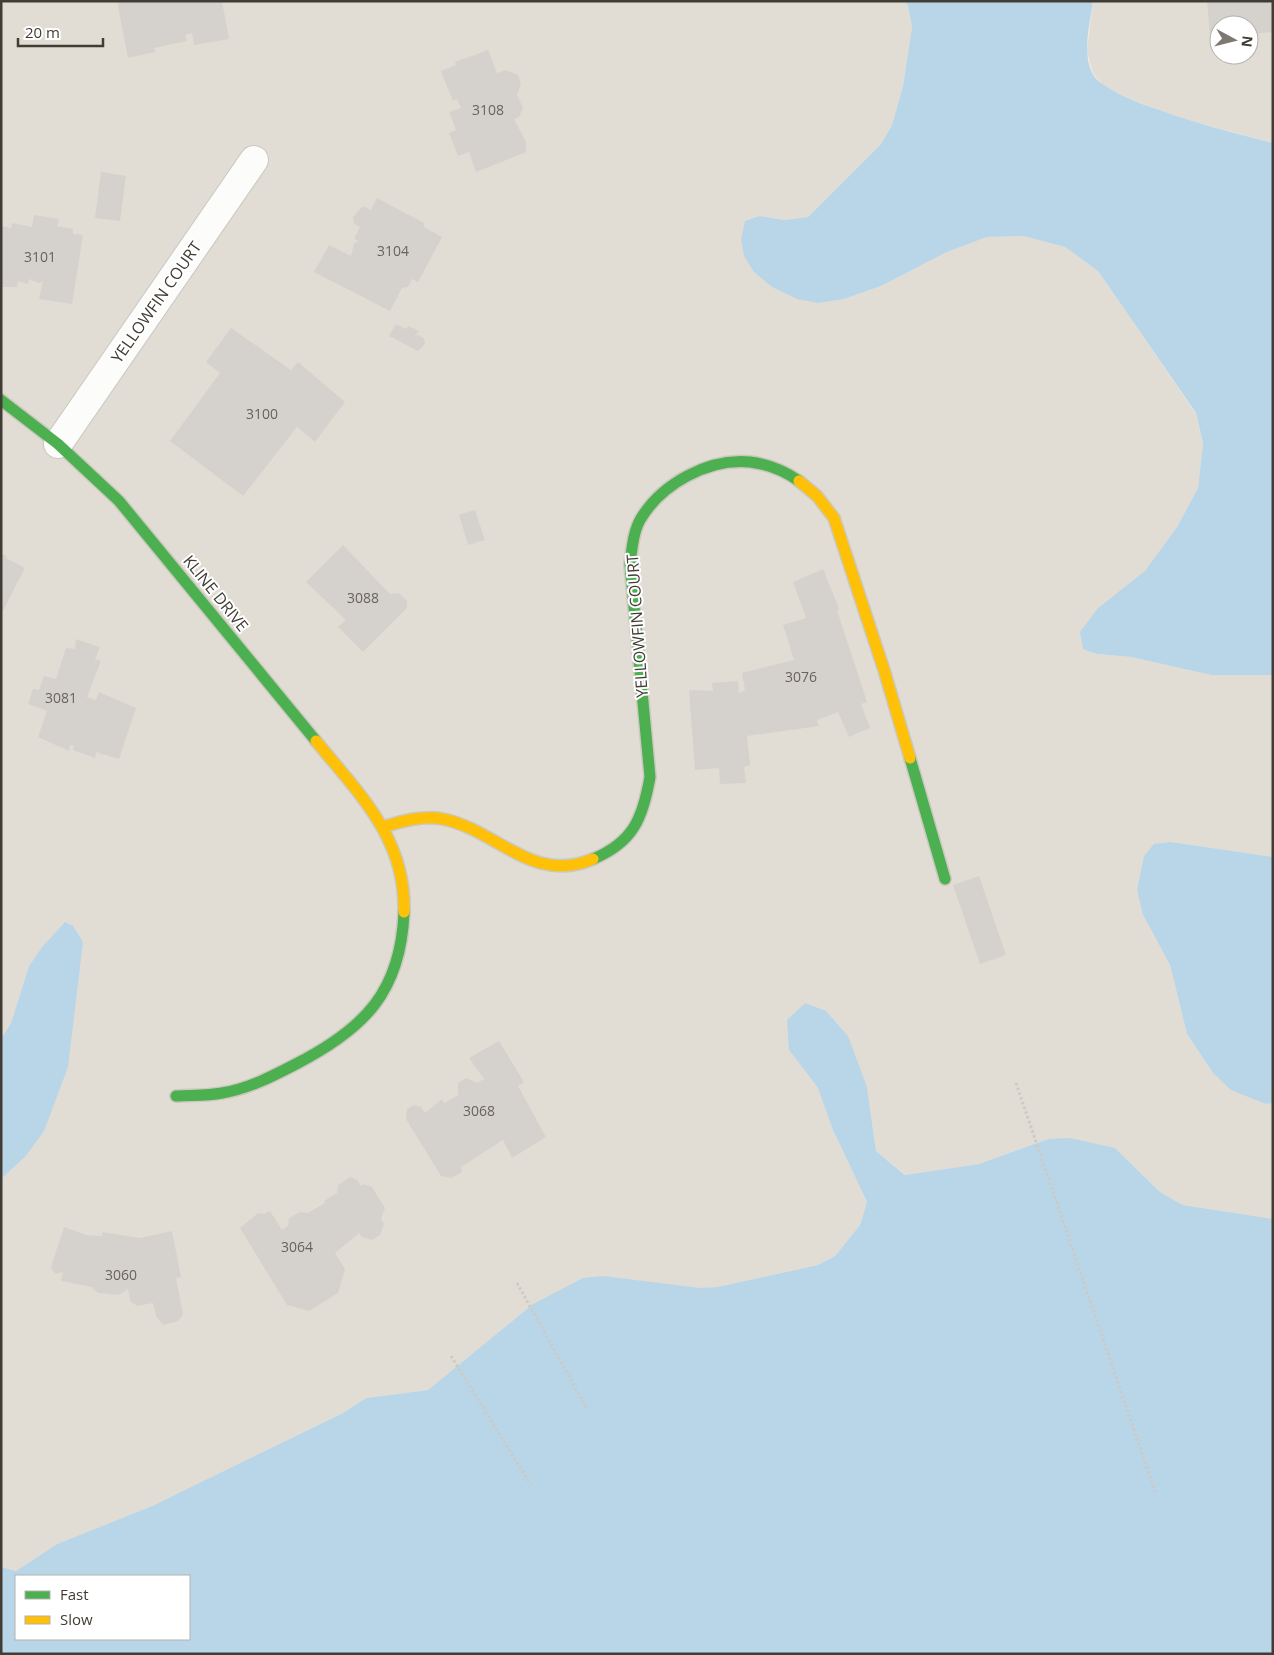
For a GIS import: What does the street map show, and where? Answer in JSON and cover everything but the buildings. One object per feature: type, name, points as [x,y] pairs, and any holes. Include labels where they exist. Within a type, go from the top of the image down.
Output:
[{"type":"street","name":"YELLOWFIN COURT","points":[[58,444],[254,160]]},
{"type":"street","name":"KLINE DRIVE","points":[[1,400],[58,444],[119,500],[376,814],[396,857],[403,884],[404,918],[401,945],[391,977],[378,1001],[357,1026],[330,1047],[274,1076],[228,1092],[176,1096]]},
{"type":"street","name":"YELLOWFIN COURT","points":[[383,827],[409,819],[441,819],[467,826],[528,860],[551,866],[575,866],[602,856],[622,842],[637,824],[646,802],[650,778],[630,564],[633,539],[640,520],[655,499],[667,489],[688,475],[718,465],[744,462],[775,468],[799,480],[819,496],[834,518],[884,670],[945,879]]},
{"type":"path","points":[[1016,1083],[1155,1492]]},
{"type":"path","points":[[517,1283],[587,1409]]},
{"type":"path","points":[[452,1356],[531,1485]]},
{"type":"shaded area","points":[[1,1],[905,1],[908,6],[912,27],[903,86],[892,125],[881,144],[808,217],[784,220],[760,216],[844,299],[881,286],[947,252],[987,237],[1023,236],[1065,247],[1098,271],[1196,414],[1203,443],[1198,488],[1177,527],[1145,572],[1098,608],[1097,654],[1131,657],[1211,675],[1273,675],[1273,857],[1171,842],[1143,915],[1170,965],[1187,1034],[1213,1073],[1266,1104],[1273,1103],[1273,1219],[1183,1205],[1160,1192],[1115,1148],[1048,1139],[979,1164],[906,1175],[876,1151],[867,1087],[789,1050],[818,1088],[832,1128],[867,1202],[860,1225],[835,1256],[818,1265],[717,1287],[533,1304],[428,1390],[366,1398],[343,1413],[152,1506],[57,1544],[16,1571],[1,1567],[1,1179],[25,1157],[42,947],[29,966],[11,1023],[1,1039]]},
{"type":"shaded area","points":[[1093,1],[1273,1],[1273,143],[1166,114],[1106,88],[1093,74],[1087,50]]},
{"type":"water","points":[[905,1],[1093,1],[1087,47],[1092,73],[1102,84],[1146,106],[1204,125],[1273,143],[1273,675],[1211,675],[1131,657],[1097,654],[1083,649],[1080,632],[1098,608],[1145,571],[1177,527],[1198,488],[1203,443],[1196,413],[1098,271],[1065,247],[1023,236],[987,237],[947,252],[881,286],[844,299],[818,303],[797,299],[772,287],[754,272],[744,256],[741,239],[745,221],[760,216],[784,220],[808,217],[881,144],[892,125],[903,86],[912,27],[908,6]]},
{"type":"water","points":[[1171,842],[1273,857],[1273,1103],[1266,1104],[1231,1090],[1213,1073],[1187,1034],[1170,965],[1143,915],[1137,890],[1144,856],[1154,844]]},
{"type":"water","points":[[65,922],[73,926],[83,942],[68,1067],[44,1131],[25,1157],[1,1179],[1,1039],[11,1023],[29,966],[42,947]]},
{"type":"water","points":[[805,1003],[826,1011],[848,1036],[867,1087],[876,1151],[905,1175],[979,1164],[1048,1139],[1070,1138],[1115,1148],[1160,1192],[1183,1205],[1273,1219],[1273,1654],[1,1654],[1,1567],[16,1571],[57,1544],[152,1506],[343,1413],[366,1398],[428,1390],[533,1304],[583,1278],[603,1276],[700,1288],[717,1287],[818,1265],[835,1256],[860,1225],[867,1202],[832,1128],[818,1088],[789,1050],[787,1020]]},
{"type":"traffic: fast","points":[[1,400],[58,444],[119,501],[316,741]]},
{"type":"traffic: fast","points":[[593,859],[618,845],[634,827],[644,804],[650,777],[630,564],[634,536],[640,520],[660,495],[673,485],[687,476],[718,464],[734,462],[756,463],[782,471],[799,481]]},
{"type":"traffic: fast","points":[[910,758],[945,879]]},
{"type":"traffic: fast","points":[[176,1096],[216,1094],[251,1085],[296,1064],[341,1037],[359,1022],[374,1005],[386,986],[395,965],[401,940],[404,912]]},
{"type":"traffic: slow","points":[[799,481],[817,496],[834,518],[884,670],[910,758]]},
{"type":"traffic: slow","points":[[316,741],[363,799],[388,839],[397,862],[403,886],[404,912]]},
{"type":"traffic: slow","points":[[383,827],[420,818],[443,819],[462,825],[533,861],[552,865],[572,865],[593,859]]}]
